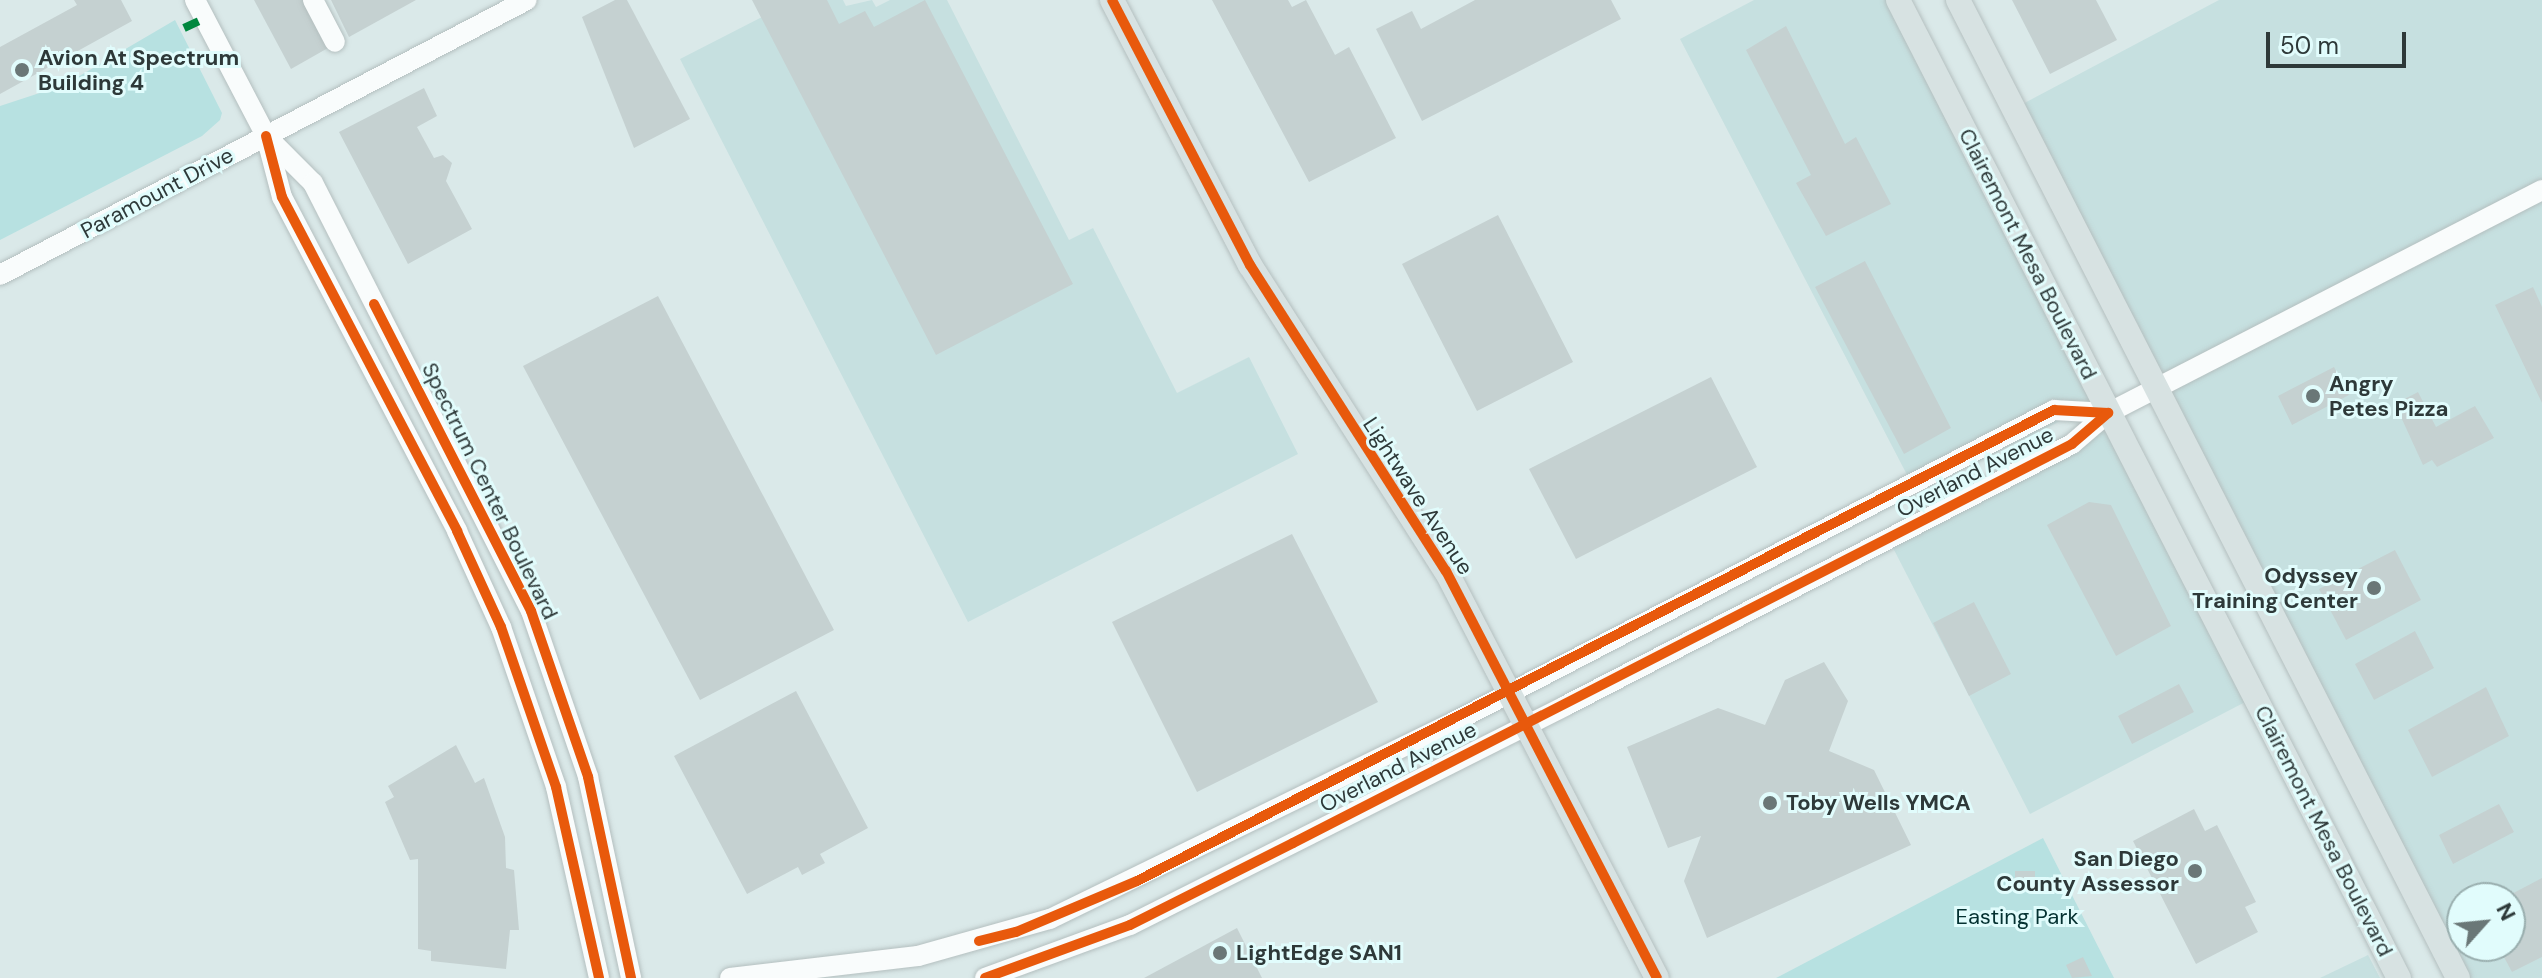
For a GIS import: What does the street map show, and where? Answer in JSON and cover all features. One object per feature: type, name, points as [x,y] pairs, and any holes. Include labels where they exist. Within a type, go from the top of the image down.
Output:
[{"type":"main road","name":"Lightwave Avenue","points":[[1112,0],[1250,265],[1446,571],[1657,978]]},
{"type":"main road","name":"Clairemont Mesa Boulevard","points":[[1898,0],[2399,978]]},
{"type":"main road","points":[[1958,0],[2458,978]]},
{"type":"street","name":"Spectrum Center Boulevard","points":[[195,0],[266,136],[282,197],[457,531],[501,627],[556,787],[599,978]]},
{"type":"street","points":[[313,0],[335,42]]},
{"type":"street","name":"Paramount Drive","points":[[0,275],[527,0]]},
{"type":"street","name":"Spectrum Center Boulevard","points":[[266,136],[313,183],[531,611],[588,777],[631,978]]},
{"type":"street","name":"Overland Avenue","points":[[985,978],[1130,925],[1527,725],[2072,444],[2108,413],[2542,190]]},
{"type":"street","name":"Overland Avenue","points":[[730,978],[918,956],[1016,932],[1126,886],[1510,693],[2054,410],[2108,413]]},
{"type":"shaded area","points":[[753,0],[843,0],[846,6],[872,0],[876,7],[890,0],[947,0],[1069,240],[1093,228],[1177,393],[1249,357],[1298,454],[968,622],[680,59],[762,17]]},
{"type":"shaded area","points":[[1754,0],[1892,0],[2097,403],[1916,492],[1680,39]]},
{"type":"shaded area","points":[[2219,0],[2542,0],[2542,978],[2465,978],[2457,962],[2526,962],[2526,882],[2446,882],[2446,941],[2019,106]]},
{"type":"shaded area","points":[[2109,427],[2251,699],[2030,814],[1891,544]]},
{"type":"shaded area","points":[[2368,955],[2380,978],[2320,978]]},
{"type":"green space","points":[[175,20],[222,113],[220,120],[202,136],[0,240],[0,106],[64,85]]},
{"type":"green space","name":"Easting Park","points":[[2043,838],[2114,978],[1776,978]]},
{"type":"building","name":"Avion At Spectrum Building 4","points":[[74,0],[121,0],[132,21],[0,94],[0,47],[77,5]]},
{"type":"building","points":[[254,0],[303,0],[328,48],[291,69]]},
{"type":"building","points":[[331,0],[416,0],[349,37]]},
{"type":"building","points":[[615,0],[627,0],[690,119],[634,148],[582,17]]},
{"type":"building","points":[[752,0],[827,0],[839,24],[865,11],[874,27],[925,0],[1073,284],[936,355]]},
{"type":"building","points":[[1212,0],[1288,0],[1292,7],[1306,0],[1335,55],[1349,47],[1396,138],[1309,182]]},
{"type":"building","points":[[1475,0],[1611,0],[1621,19],[1422,121],[1376,29],[1412,11],[1421,29]]},
{"type":"building","points":[[2012,0],[2096,0],[2117,40],[2050,74]]},
{"type":"building","points":[[1786,26],[1845,144],[1856,137],[1891,204],[1826,236],[1796,183],[1811,175],[1746,50]]},
{"type":"building","points":[[424,88],[437,116],[417,127],[434,158],[443,155],[452,163],[446,181],[472,229],[408,264],[339,132]]},
{"type":"building","points":[[1498,215],[1573,362],[1477,411],[1402,264]]},
{"type":"building","points":[[1865,261],[1951,428],[1904,454],[1815,287]]},
{"type":"building","points":[[2533,287],[2542,307],[2542,403],[2495,305]]},
{"type":"building","points":[[658,296],[834,630],[700,700],[523,366]]},
{"type":"building","name":"Angry Petes Pizza","points":[[2334,367],[2349,395],[2292,425],[2278,396]]},
{"type":"building","points":[[1711,377],[1757,467],[1576,559],[1529,469]]},
{"type":"building","points":[[2418,392],[2436,427],[2475,406],[2494,438],[2437,467],[2432,460],[2423,465],[2395,404]]},
{"type":"building","points":[[2089,502],[2111,505],[2171,626],[2116,656],[2047,525]]},
{"type":"building","points":[[1292,534],[1378,702],[1197,792],[1112,622]]},
{"type":"building","points":[[2395,550],[2421,600],[2346,640],[2319,589]]},
{"type":"building","points":[[1974,602],[2011,674],[1969,696],[1933,623]]},
{"type":"building","points":[[2415,631],[2434,668],[2374,700],[2355,664]]},
{"type":"building","name":"Toby Wells YMCA","points":[[1824,662],[1848,701],[1829,751],[1874,770],[1911,845],[1707,938],[1684,881],[1701,836],[1668,848],[1627,747],[1718,708],[1765,725],[1785,680]]},
{"type":"building","points":[[2179,684],[2194,712],[2132,744],[2118,716]]},
{"type":"building","points":[[2486,687],[2509,736],[2432,777],[2408,730]]},
{"type":"building","points":[[796,691],[868,828],[820,854],[825,863],[802,875],[798,867],[747,894],[674,756]]},
{"type":"building","points":[[456,745],[475,783],[484,778],[505,837],[506,868],[514,870],[519,930],[510,930],[506,969],[431,961],[431,951],[418,949],[418,859],[410,860],[385,802],[394,797],[388,786]]},
{"type":"building","points":[[2499,804],[2514,832],[2453,864],[2439,835]]},
{"type":"building","name":"San Diego County Assessor","points":[[2194,809],[2205,831],[2217,825],[2256,902],[2245,907],[2258,932],[2196,964],[2133,841]]},
{"type":"building","points":[[2015,871],[2035,871],[2035,887],[2015,887]]},
{"type":"building","points":[[2542,878],[2542,957],[2512,972],[2507,962],[2526,962],[2526,886]]},
{"type":"building","name":"LightEdge SAN1","points":[[1237,928],[1262,978],[1144,978]]},
{"type":"building","points":[[2083,957],[2092,976],[2072,978],[2066,965]]},
{"type":"marked path","points":[[184,28],[205,18]]},
{"type":"cycle path","points":[[1112,0],[1250,265],[1446,571],[1657,978]]},
{"type":"cycle path","points":[[266,136],[282,197],[457,531],[501,627],[556,787],[599,978]]},
{"type":"cycle path","points":[[374,304],[531,611],[588,777],[631,978]]},
{"type":"cycle path","points":[[979,941],[1016,932],[1137,881],[2054,410],[2108,413]]},
{"type":"cycle path","points":[[985,978],[1130,925],[1293,843],[2072,444],[2108,413]]},
{"type":"place","name":"Avion At Spectrum Building 4","points":[[22,70]]},
{"type":"place","name":"Angry Petes Pizza","points":[[2313,396]]},
{"type":"place","name":"Odyssey Training Center","points":[[2374,588]]},
{"type":"place","name":"Toby Wells YMCA","points":[[1770,803]]},
{"type":"place","name":"San Diego County Assessor","points":[[2195,871]]},
{"type":"place","name":"LightEdge SAN1","points":[[1220,953]]}]
